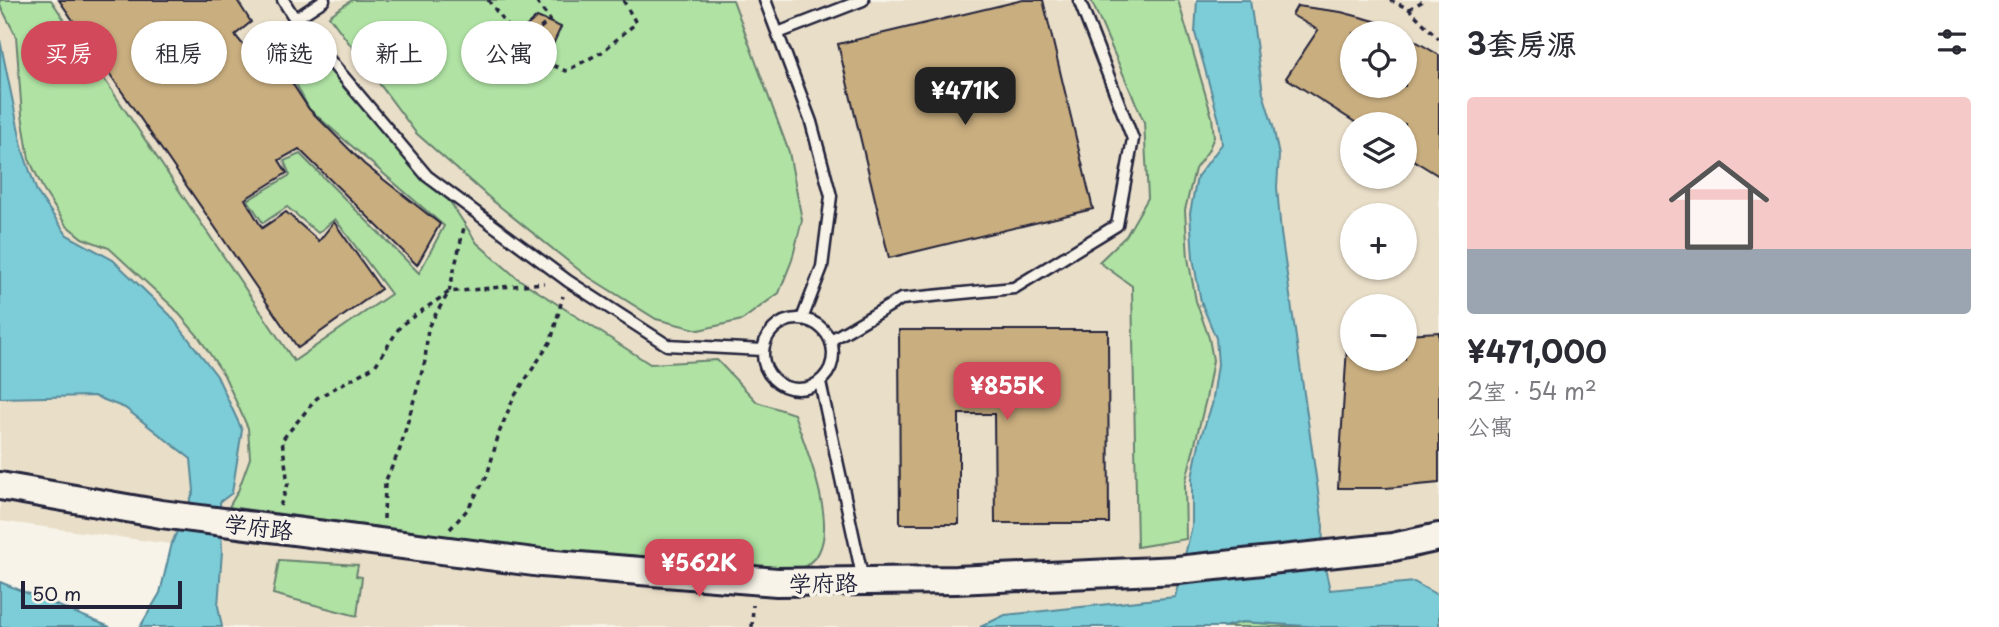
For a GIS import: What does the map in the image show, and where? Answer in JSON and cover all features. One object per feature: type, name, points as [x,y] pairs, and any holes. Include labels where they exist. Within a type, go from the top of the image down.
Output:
[{"type":"street","name":"学府路","points":[[0,486],[161,514],[542,563],[777,582],[956,580],[1178,570],[1393,547],[1439,537]]},
{"type":"lane","points":[[283,0],[295,19],[427,176],[568,281],[667,345],[763,350]]},
{"type":"lane","points":[[295,19],[324,0]]},
{"type":"lane","points":[[765,0],[811,122],[831,196],[822,267],[802,319]]},
{"type":"lane","points":[[778,33],[863,0]]},
{"type":"lane","points":[[831,340],[901,299],[1014,288],[1117,225],[1133,139],[1079,0]]},
{"type":"lane","points":[[789,320],[814,322],[831,340],[833,356],[830,371],[820,382],[804,389],[788,388],[774,380],[764,366],[763,350],[767,337],[776,326],[789,320]]},
{"type":"lane","points":[[820,382],[864,581]]},
{"type":"path","points":[[488,0],[504,21]]},
{"type":"path","points":[[535,0],[549,21]]},
{"type":"path","points":[[557,67],[566,71],[602,52],[636,23],[623,0]]},
{"type":"path","points":[[1390,0],[1409,9],[1439,38]]},
{"type":"path","points":[[1409,9],[1425,0]]},
{"type":"path","points":[[383,542],[386,482],[400,449],[425,361],[428,327],[449,292],[468,207]]},
{"type":"path","points":[[273,528],[288,484],[282,440],[317,398],[375,366],[401,325],[449,292],[568,281],[551,341],[514,397],[499,433],[487,476],[467,510],[433,549]]},
{"type":"shaded area","points":[[0,0],[1439,0],[1439,596],[1414,582],[1330,591],[1005,615],[980,627],[222,627],[218,606],[222,551],[0,521]]},
{"type":"green space","points":[[0,0],[51,0],[65,21],[21,21],[21,84],[108,84],[294,361],[391,294],[335,219],[318,233],[287,207],[263,223],[248,200],[290,175],[284,161],[300,154],[419,273],[444,226],[309,109],[296,84],[337,84],[337,79],[451,203],[477,243],[517,278],[650,364],[717,360],[757,402],[794,414],[812,464],[822,503],[823,538],[818,555],[800,571],[581,554],[229,507],[250,458],[248,428],[224,375],[198,336],[174,308],[109,248],[82,238],[66,225],[44,191],[29,159],[22,115],[16,36]]},
{"type":"green space","points":[[352,0],[733,0],[789,152],[802,220],[792,260],[779,293],[742,320],[699,330],[656,319],[584,274],[493,201],[416,133],[380,84],[447,84],[447,21],[351,21],[351,46],[337,27],[337,21],[333,21],[329,16]]},
{"type":"green space","points":[[1091,0],[1178,0],[1212,117],[1214,137],[1195,169],[1185,210],[1188,258],[1196,301],[1209,338],[1213,360],[1185,484],[1186,539],[1137,547],[1132,286],[1099,262],[1126,236],[1148,198],[1144,122]]},
{"type":"green space","points":[[279,560],[358,565],[356,576],[362,577],[357,616],[273,594]]},
{"type":"green space","points":[[1242,622],[1322,627],[1223,627]]},
{"type":"water","points":[[1197,0],[1250,0],[1263,93],[1279,156],[1277,187],[1281,233],[1323,526],[1322,555],[1330,590],[1414,582],[1439,596],[1439,627],[1322,627],[1242,622],[1223,627],[980,627],[1005,615],[1175,597],[1192,526],[1192,478],[1200,439],[1212,405],[1218,364],[1216,338],[1201,302],[1193,258],[1190,213],[1197,177],[1222,144],[1219,120],[1195,33]]},
{"type":"water","points":[[0,40],[23,151],[37,192],[67,235],[113,260],[170,315],[217,376],[242,430],[232,493],[220,502],[222,551],[218,606],[222,627],[140,627],[160,593],[172,543],[194,491],[191,459],[125,408],[94,396],[0,398]]},
{"type":"water","points":[[0,582],[110,627],[0,627]]},
{"type":"building","points":[[59,0],[237,0],[250,21],[241,21],[241,30],[235,35],[241,42],[241,84],[293,84],[309,109],[364,164],[440,224],[417,265],[299,149],[279,160],[287,173],[245,199],[262,228],[286,212],[319,241],[334,222],[381,289],[298,348],[117,84],[117,21],[73,21]]},
{"type":"building","points":[[1023,0],[1043,0],[1093,209],[889,258],[838,44]]},
{"type":"building","points":[[1297,6],[1341,12],[1375,21],[1340,21],[1340,98],[1417,98],[1417,42],[1439,55],[1439,176],[1417,162],[1417,112],[1340,112],[1286,78],[1318,30],[1292,15]]},
{"type":"building","points":[[899,330],[1108,330],[1109,523],[995,523],[994,414],[959,414],[959,524],[900,524]]},
{"type":"building","points":[[1439,332],[1439,483],[1386,488],[1338,488],[1345,371],[1417,371],[1417,333]]}]
